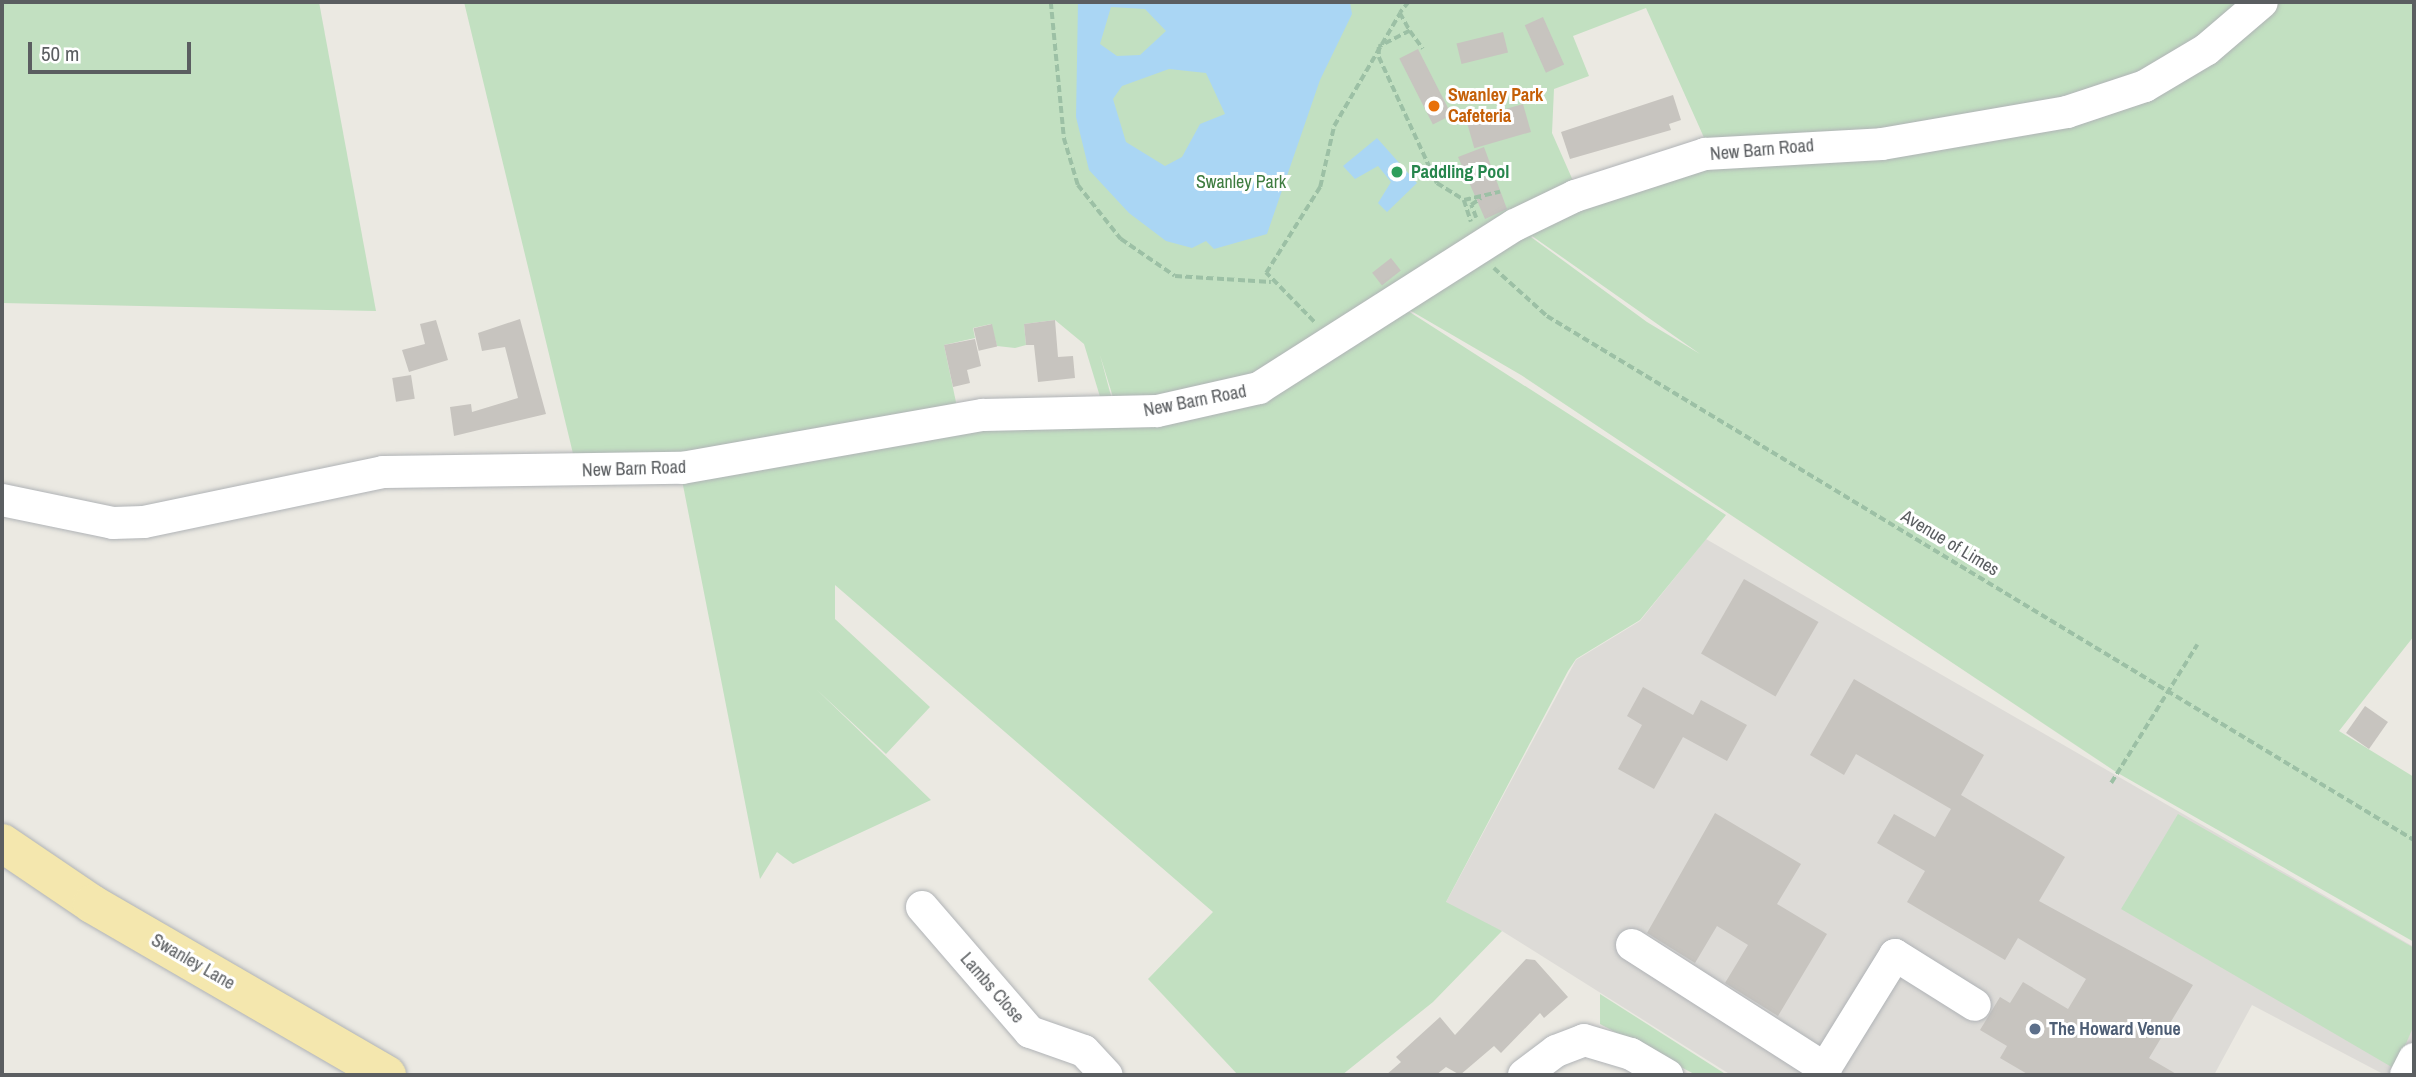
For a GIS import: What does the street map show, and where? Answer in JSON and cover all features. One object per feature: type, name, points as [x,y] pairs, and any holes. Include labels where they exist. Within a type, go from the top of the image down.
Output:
[{"type":"main road","name":"Swanley Lane","points":[[2,843],[92,904],[387,1075]]},
{"type":"street","name":"New Barn Road","points":[[2,500],[113,523],[144,522],[383,472],[682,468],[983,415],[1157,411],[1259,388],[1515,225],[1575,196],[1705,155],[1882,144],[2067,112],[2145,86],[2207,49],[2262,2]]},
{"type":"street","name":"Lambs Close","points":[[922,907],[1030,1032],[1084,1051],[1106,1075]]},
{"type":"street","points":[[1632,945],[1824,1072],[1870,1001],[1895,955],[1975,1005]]},
{"type":"street","points":[[1524,1075],[1556,1051],[1584,1040],[1631,1054],[1667,1075]]},
{"type":"street","points":[[2406,1075],[2414,1059]]},
{"type":"path","points":[[1051,2],[1064,138],[1078,185],[1121,239],[1175,276],[1271,282],[1266,273],[1320,187],[1334,125],[1379,47],[1409,2]]},
{"type":"path","points":[[1400,13],[1423,49]]},
{"type":"path","points":[[1379,47],[1410,31]]},
{"type":"path","points":[[1379,47],[1437,183],[1464,200],[1500,192]]},
{"type":"path","points":[[1472,226],[1478,224],[1471,205],[1481,198]]},
{"type":"path","points":[[1464,200],[1475,234]]},
{"type":"path","name":"Avenue of Limes","points":[[1486,261],[1546,316],[2414,840]]},
{"type":"path","points":[[2111,783],[2197,645]]},
{"type":"shaded area","points":[[1706,539],[2414,947],[2414,1054],[2404,1075],[2385,1075],[2252,1005],[2214,1075],[1731,1075],[1502,931],[1444,906],[1576,660],[1640,621]]},
{"type":"green space","points":[[2,2],[319,2],[376,311],[2,303]]},
{"type":"green space","name":"Swanley Park","points":[[464,2],[2250,2],[2131,87],[1899,135],[1706,142],[1646,8],[1573,36],[1589,76],[1554,89],[1552,133],[1574,183],[1296,363],[1116,407],[1100,355],[1114,407],[1101,400],[1084,344],[1055,320],[1024,324],[1026,345],[1015,348],[997,346],[991,324],[973,328],[975,338],[944,345],[957,407],[785,444],[576,466]]},
{"type":"green space","points":[[2274,2],[2414,2],[2414,636],[2339,731],[2414,777],[2414,942],[2116,772],[1521,375],[1406,308],[1520,229],[1685,168],[2057,119]],"holes":[[[1532,236],[1700,354],[1647,322]]]},
{"type":"green space","points":[[1405,309],[1726,515],[1640,620],[1576,659],[1568,671],[1446,902],[1502,931],[1433,1002],[1342,1075],[1238,1075],[1148,979],[1213,912],[835,585],[835,619],[930,707],[886,754],[816,689],[931,800],[793,864],[777,852],[760,879],[681,475],[942,427],[1156,418]]},
{"type":"green space","points":[[2178,814],[2414,948],[2414,1025],[2395,1069],[2121,909]]},
{"type":"green space","points":[[1600,994],[1727,1075],[1696,1075],[1600,1024]]},
{"type":"water","points":[[1078,2],[1350,2],[1352,14],[1320,80],[1267,234],[1214,249],[1206,241],[1192,248],[1166,241],[1129,213],[1089,170],[1076,117]],"holes":[[[1111,7],[1145,9],[1166,31],[1140,55],[1117,56],[1100,44]],[[1169,69],[1206,73],[1225,114],[1200,124],[1182,157],[1165,166],[1126,142],[1113,99],[1122,86]]]},
{"type":"water","name":"Paddling Pool","points":[[1377,138],[1417,183],[1387,212],[1378,203],[1391,182],[1378,166],[1355,179],[1343,166]]},
{"type":"building","points":[[1543,17],[1564,65],[1546,73],[1525,25]]},
{"type":"building","points":[[1503,32],[1508,52],[1462,64],[1456,44]]},
{"type":"building","points":[[1418,49],[1452,115],[1433,124],[1399,59]]},
{"type":"building","points":[[1673,95],[1681,120],[1669,124],[1671,130],[1570,159],[1561,132]]},
{"type":"building","points":[[1523,104],[1531,132],[1474,148],[1466,120]]},
{"type":"building","points":[[1484,147],[1507,209],[1485,219],[1458,157]]},
{"type":"building","points":[[1391,258],[1401,271],[1382,285],[1372,273]]},
{"type":"building","points":[[520,319],[546,414],[454,436],[450,407],[471,404],[472,412],[518,398],[505,347],[482,351],[478,333]]},
{"type":"building","points":[[436,320],[448,360],[409,372],[402,350],[425,344],[420,324]]},
{"type":"building","points":[[1055,320],[1058,357],[1073,356],[1075,378],[1038,382],[1034,345],[1026,345],[1024,324]]},
{"type":"building","points":[[992,324],[997,346],[979,351],[973,328]]},
{"type":"building","points":[[975,339],[981,366],[967,370],[970,383],[953,387],[944,345]]},
{"type":"building","points":[[411,375],[415,399],[396,402],[392,378]]},
{"type":"building","points":[[1744,579],[1818,622],[1775,696],[1701,653]]},
{"type":"building","points":[[1854,679],[1984,755],[1961,795],[2065,857],[2039,901],[2193,985],[2149,1058],[2178,1075],[2029,1075],[2000,1058],[2007,1046],[1980,1030],[2000,997],[2010,1003],[2023,982],[2068,1009],[2086,979],[2018,938],[2005,960],[1907,902],[1925,871],[1877,843],[1894,814],[1935,837],[1951,809],[1856,754],[1844,775],[1810,755]]},
{"type":"building","points":[[1643,687],[1693,715],[1701,700],[1747,725],[1727,761],[1683,737],[1654,789],[1618,769],[1642,725],[1627,716]]},
{"type":"building","points":[[2365,706],[2388,722],[2369,749],[2346,733]]},
{"type":"building","points":[[1715,813],[1801,864],[1777,904],[1827,934],[1778,1016],[1725,983],[1748,945],[1717,926],[1695,963],[1647,933]]},
{"type":"building","points":[[1526,959],[1535,960],[1568,997],[1544,1018],[1540,1013],[1501,1053],[1494,1046],[1460,1075],[1446,1067],[1436,1075],[1386,1075],[1401,1062],[1396,1057],[1440,1017],[1455,1035]]},
{"type":"place","name":"Swanley Park Cafeteria","points":[[1434,106]]},
{"type":"place","name":"Paddling Pool","points":[[1397,172]]},
{"type":"place","name":"The Howard Venue","points":[[2035,1029]]}]
